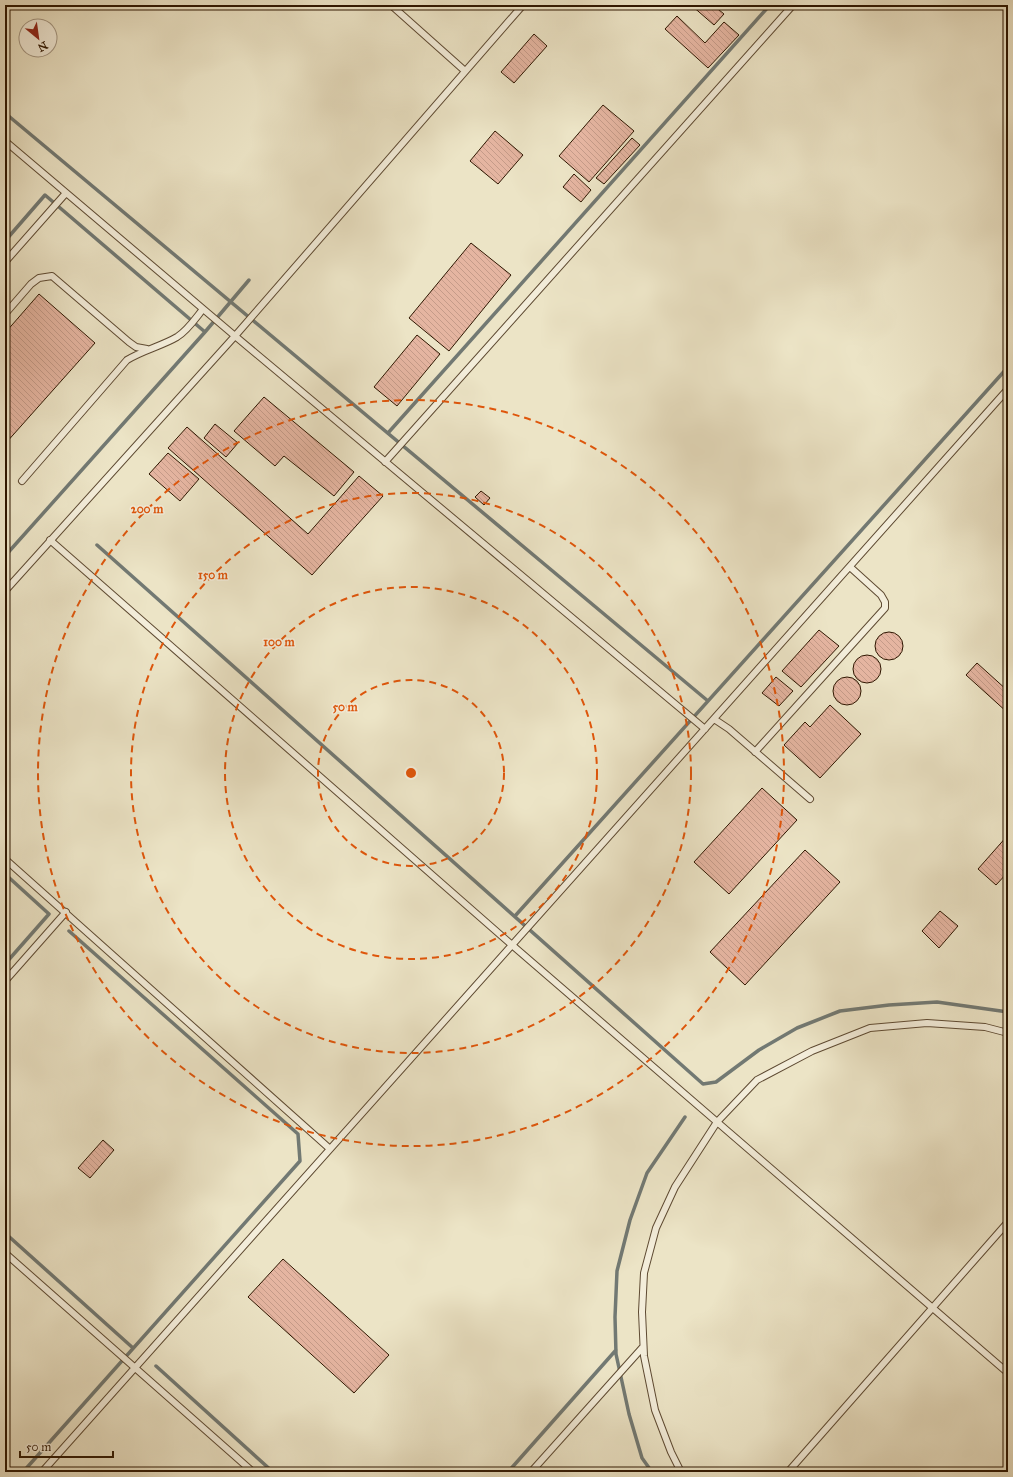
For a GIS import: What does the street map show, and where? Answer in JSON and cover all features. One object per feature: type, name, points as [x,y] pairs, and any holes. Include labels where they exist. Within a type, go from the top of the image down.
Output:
[{"type":"lane","points":[[391,5],[465,71]]},
{"type":"lane","points":[[5,591],[235,336],[523,5]]},
{"type":"lane","points":[[385,462],[793,5]]},
{"type":"lane","points":[[5,141],[385,462],[705,729]]},
{"type":"lane","points":[[5,262],[66,193]]},
{"type":"lane","points":[[5,314],[38,278],[52,276],[129,342],[147,349]]},
{"type":"lane","points":[[22,481],[126,360],[147,349],[177,337],[187,329],[203,309]]},
{"type":"lane","points":[[42,1472],[1008,389]]},
{"type":"lane","points":[[50,540],[512,945],[1008,1373]]},
{"type":"lane","points":[[755,752],[885,608],[885,602],[881,595],[850,567]]},
{"type":"lane","points":[[714,719],[810,799]]},
{"type":"lane","points":[[5,859],[330,1149]]},
{"type":"lane","points":[[5,981],[66,912]]},
{"type":"lane","points":[[681,1472],[671,1452],[655,1410],[644,1356],[642,1312],[644,1273],[656,1228],[675,1187],[717,1122],[757,1080],[812,1051],[870,1028],[927,1023],[985,1027],[1008,1033]]},
{"type":"lane","points":[[788,1472],[1008,1222]]},
{"type":"lane","points":[[5,1253],[253,1472]]},
{"type":"lane","points":[[531,1472],[643,1347]]},
{"type":"building","points":[[691,5],[713,5],[724,14],[714,25]]},
{"type":"building","points":[[677,16],[705,43],[724,22],[739,35],[708,68],[665,29]]},
{"type":"building","points":[[534,34],[547,46],[514,83],[501,72]]},
{"type":"building","points":[[603,105],[634,131],[589,182],[559,156]]},
{"type":"building","points":[[495,131],[523,155],[498,184],[470,161]]},
{"type":"building","points":[[632,138],[640,145],[604,184],[596,178]]},
{"type":"building","points":[[574,174],[591,190],[581,202],[563,187]]},
{"type":"building","points":[[471,243],[511,275],[449,351],[409,318]]},
{"type":"building","points":[[39,294],[95,343],[5,444],[5,333]]},
{"type":"building","points":[[417,335],[440,354],[397,406],[374,387]]},
{"type":"building","points":[[264,397],[354,472],[334,496],[284,456],[275,466],[234,431]]},
{"type":"building","points":[[215,424],[238,443],[226,457],[204,438]]},
{"type":"building","points":[[187,427],[308,534],[359,476],[383,496],[312,575],[168,448]]},
{"type":"building","points":[[168,453],[199,479],[180,501],[149,474]]},
{"type":"building","points":[[481,491],[490,498],[484,505],[475,497]]},
{"type":"building","points":[[819,630],[839,646],[801,687],[782,671]]},
{"type":"building","points":[[889,632],[899,636],[903,646],[899,656],[889,660],[879,656],[875,646],[879,636]]},
{"type":"building","points":[[867,655],[877,659],[881,669],[877,679],[867,683],[857,679],[853,669],[857,659]]},
{"type":"building","points":[[977,663],[1008,691],[1008,713],[966,675]]},
{"type":"building","points":[[776,677],[793,691],[779,706],[762,693]]},
{"type":"building","points":[[847,677],[857,681],[861,691],[857,701],[847,705],[837,701],[833,691],[837,681]]},
{"type":"building","points":[[830,705],[861,734],[820,778],[784,745],[805,722],[810,727]]},
{"type":"building","points":[[762,788],[797,820],[729,894],[694,862]]},
{"type":"building","points":[[1008,835],[1008,872],[996,885],[978,869]]},
{"type":"building","points":[[805,850],[840,882],[745,985],[710,952]]},
{"type":"building","points":[[940,911],[958,926],[939,948],[922,931]]},
{"type":"building","points":[[103,1140],[114,1150],[90,1178],[78,1168]]},
{"type":"building","points":[[283,1259],[389,1355],[354,1393],[248,1297]]},
{"type":"waterway","points":[[388,433],[770,5]]},
{"type":"waterway","points":[[5,113],[708,701]]},
{"type":"waterway","points":[[5,241],[45,195],[205,332]]},
{"type":"waterway","points":[[5,556],[205,332],[249,280]]},
{"type":"waterway","points":[[515,916],[1008,367]]},
{"type":"waterway","points":[[97,545],[703,1084],[716,1082],[759,1050],[797,1028],[840,1011],[889,1005],[937,1002],[1008,1012]]},
{"type":"waterway","points":[[5,874],[49,914],[5,964]]},
{"type":"waterway","points":[[23,1472],[300,1161],[298,1134],[69,931]]},
{"type":"waterway","points":[[652,1472],[642,1458],[629,1414],[616,1354],[615,1317],[617,1271],[630,1220],[647,1173],[685,1117]]},
{"type":"waterway","points":[[5,1233],[133,1348]]},
{"type":"waterway","points":[[508,1472],[616,1350]]},
{"type":"waterway","points":[[156,1366],[273,1472]]}]
